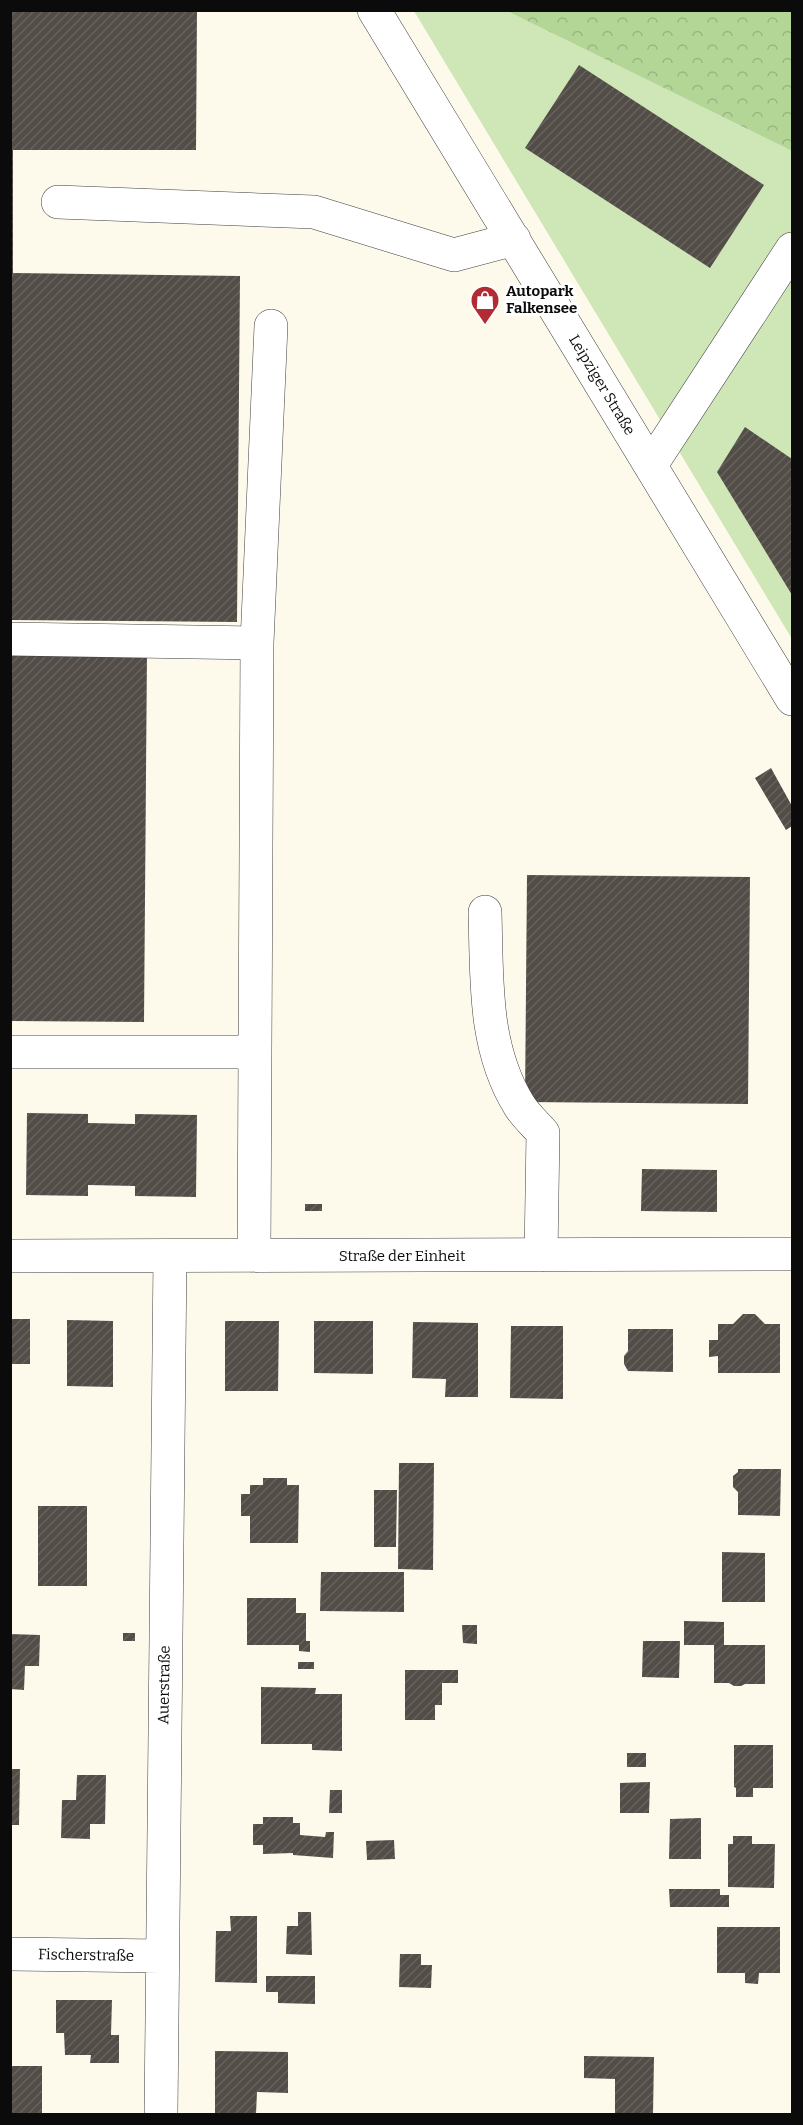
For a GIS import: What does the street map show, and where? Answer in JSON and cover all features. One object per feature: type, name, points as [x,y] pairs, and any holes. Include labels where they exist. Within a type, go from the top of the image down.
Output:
[{"type":"street","name":"Leipziger Straße","points":[[374,10],[792,699]]},
{"type":"street","points":[[58,202],[314,212],[454,255],[514,240]]},
{"type":"street","points":[[651,465],[792,249]]},
{"type":"street","points":[[254,1256],[257,643],[271,326]]},
{"type":"street","points":[[10,639],[257,643]]},
{"type":"street","points":[[485,912],[488,1005],[494,1042],[507,1084],[520,1108],[543,1133],[541,1255]]},
{"type":"street","points":[[10,1052],[255,1052]]},
{"type":"street","name":"Straße der Einheit","points":[[10,1256],[792,1254]]},
{"type":"street","name":"Auerstraße","points":[[161,2115],[170,1256]]},
{"type":"street","name":"Fischerstraße","points":[[10,1953],[161,1956]]},
{"type":"green space","points":[[414,11],[507,11],[792,151],[792,639]]},
{"type":"green space","points":[[507,11],[792,11],[792,151]]},
{"type":"building","points":[[10,10],[197,10],[196,150],[13,150],[13,273],[240,276],[237,622],[10,620]]},
{"type":"building","points":[[579,65],[764,185],[710,268],[525,148]]},
{"type":"building","points":[[745,427],[792,459],[792,595],[717,472]]},
{"type":"building","points":[[10,651],[147,652],[144,1022],[10,1021]]},
{"type":"building","points":[[771,768],[792,806],[792,826],[786,830],[755,778]]},
{"type":"building","points":[[527,875],[750,877],[748,1104],[525,1102]]},
{"type":"building","points":[[27,1113],[88,1114],[88,1123],[135,1124],[135,1114],[197,1115],[196,1197],[135,1196],[135,1186],[88,1185],[88,1196],[26,1195]]},
{"type":"building","points":[[642,1169],[717,1170],[717,1212],[641,1211]]},
{"type":"building","points":[[305,1204],[322,1204],[322,1211],[305,1211]]},
{"type":"building","points":[[743,1314],[755,1314],[765,1324],[780,1324],[780,1373],[718,1373],[718,1356],[709,1357],[709,1340],[718,1340],[718,1324],[733,1324]]},
{"type":"building","points":[[10,1319],[30,1319],[30,1364],[10,1364]]},
{"type":"building","points":[[67,1320],[113,1321],[113,1387],[67,1386]]},
{"type":"building","points":[[225,1321],[279,1321],[278,1391],[225,1391]]},
{"type":"building","points":[[314,1321],[373,1321],[373,1374],[314,1373]]},
{"type":"building","points":[[413,1322],[478,1323],[478,1397],[445,1397],[446,1379],[412,1378]]},
{"type":"building","points":[[511,1326],[563,1326],[563,1399],[510,1398]]},
{"type":"building","points":[[628,1329],[673,1329],[673,1372],[628,1371],[624,1364],[624,1356],[628,1351]]},
{"type":"building","points":[[399,1463],[434,1463],[433,1570],[398,1569]]},
{"type":"building","points":[[738,1469],[781,1469],[780,1516],[738,1515],[738,1492],[733,1487],[733,1476]]},
{"type":"building","points":[[263,1478],[287,1478],[287,1485],[299,1485],[298,1543],[250,1543],[250,1516],[241,1516],[241,1494],[250,1494],[250,1485],[263,1485]]},
{"type":"building","points":[[374,1490],[397,1490],[396,1547],[374,1547]]},
{"type":"building","points":[[38,1506],[87,1506],[87,1586],[38,1586]]},
{"type":"building","points":[[722,1552],[765,1553],[765,1602],[722,1602]]},
{"type":"building","points":[[321,1572],[404,1572],[404,1612],[320,1611]]},
{"type":"building","points":[[247,1598],[296,1598],[296,1613],[306,1613],[306,1641],[310,1641],[310,1652],[299,1651],[299,1645],[247,1645]]},
{"type":"building","points":[[684,1621],[724,1622],[724,1645],[765,1645],[765,1684],[734,1686],[729,1683],[714,1683],[714,1645],[684,1645]]},
{"type":"building","points":[[462,1625],[477,1625],[477,1644],[463,1643]]},
{"type":"building","points":[[123,1633],[135,1633],[135,1641],[123,1641]]},
{"type":"building","points":[[10,1634],[40,1635],[39,1666],[25,1666],[24,1690],[10,1689]]},
{"type":"building","points":[[643,1641],[680,1641],[679,1678],[642,1677]]},
{"type":"building","points":[[298,1662],[314,1662],[314,1669],[298,1669]]},
{"type":"building","points":[[405,1670],[458,1670],[458,1683],[442,1683],[442,1705],[435,1705],[435,1720],[405,1720]]},
{"type":"building","points":[[261,1687],[316,1688],[315,1694],[342,1694],[342,1751],[312,1750],[312,1744],[261,1744]]},
{"type":"building","points":[[734,1745],[773,1745],[773,1788],[753,1788],[753,1797],[736,1797]]},
{"type":"building","points":[[627,1753],[646,1753],[646,1767],[627,1767]]},
{"type":"building","points":[[10,1769],[20,1769],[19,1825],[10,1825]]},
{"type":"building","points":[[77,1775],[106,1775],[105,1824],[90,1824],[90,1839],[61,1838],[62,1800],[76,1800]]},
{"type":"building","points":[[650,1782],[649,1813],[620,1813],[620,1783]]},
{"type":"building","points":[[330,1790],[342,1790],[342,1813],[329,1813]]},
{"type":"building","points":[[263,1817],[293,1817],[293,1823],[300,1823],[300,1835],[325,1837],[326,1832],[334,1832],[333,1858],[293,1855],[293,1853],[263,1854],[263,1845],[253,1845],[253,1824],[263,1824]]},
{"type":"building","points":[[701,1818],[701,1859],[669,1859],[670,1819]]},
{"type":"building","points":[[733,1836],[752,1836],[752,1844],[775,1844],[774,1888],[728,1887],[728,1844],[733,1844]]},
{"type":"building","points":[[394,1840],[395,1859],[367,1860],[366,1841]]},
{"type":"building","points":[[669,1889],[720,1889],[720,1895],[729,1895],[729,1907],[670,1907]]},
{"type":"building","points":[[298,1912],[311,1912],[312,1955],[286,1954],[287,1926],[298,1926]]},
{"type":"building","points":[[230,1916],[257,1916],[257,1983],[215,1982],[216,1931],[231,1931]]},
{"type":"building","points":[[717,1927],[780,1927],[780,1973],[759,1973],[758,1984],[745,1983],[745,1973],[717,1973]]},
{"type":"building","points":[[400,1954],[421,1954],[421,1965],[432,1965],[431,1988],[399,1987]]},
{"type":"building","points":[[266,1976],[315,1976],[315,2004],[278,2003],[278,1992],[266,1992]]},
{"type":"building","points":[[56,2000],[112,2000],[111,2035],[119,2035],[119,2063],[90,2063],[91,2055],[65,2055],[64,2033],[56,2033]]},
{"type":"building","points":[[215,2051],[288,2052],[288,2093],[257,2092],[256,2114],[215,2114]]},
{"type":"building","points":[[584,2056],[654,2057],[653,2114],[615,2114],[615,2079],[584,2078]]},
{"type":"building","points":[[10,2066],[42,2066],[42,2114],[10,2114]]},
{"type":"place","name":"Autopark Falkensee","points":[[485,326]]}]
